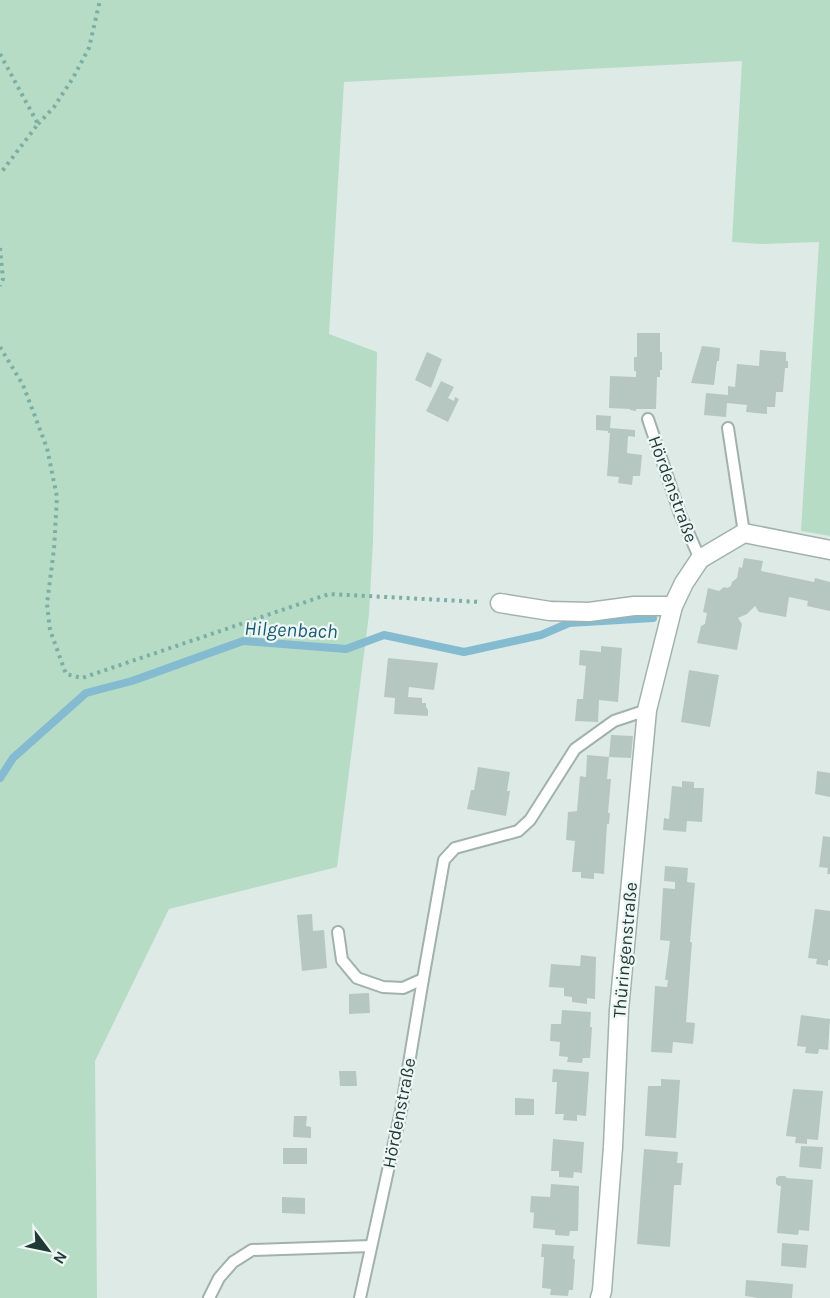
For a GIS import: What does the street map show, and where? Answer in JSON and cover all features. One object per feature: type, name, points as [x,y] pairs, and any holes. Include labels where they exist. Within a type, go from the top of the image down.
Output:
[{"type":"street","points":[[744,533],[830,550]]},
{"type":"street","name":"Hördenstraße","points":[[673,606],[684,583],[700,559],[744,533]]},
{"type":"street","points":[[500,603],[550,611],[590,612],[634,606],[673,606]]},
{"type":"street","name":"Thüringenstraße","points":[[600,1298],[612,1158],[620,998],[647,710],[673,606]]},
{"type":"lane","name":"Hördenstraße","points":[[648,419],[680,514],[700,559]]},
{"type":"lane","points":[[728,428],[744,533]]},
{"type":"lane","name":"Hördenstraße","points":[[360,1298],[401,1111],[444,860],[455,848],[518,831],[530,820],[575,749],[614,721],[647,710]]},
{"type":"lane","points":[[339,932],[342,960],[357,978],[382,987],[403,988],[423,979]]},
{"type":"lane","points":[[208,1298],[219,1278],[233,1262],[252,1250],[371,1246]]},
{"type":"path","points":[[0,174],[54,107],[74,78],[89,48],[100,0]]},
{"type":"path","points":[[0,54],[38,124]]},
{"type":"path","points":[[0,248],[3,279],[0,286]]},
{"type":"path","points":[[0,347],[23,385],[47,448],[57,497],[54,549],[47,604],[50,630],[66,674],[82,678],[329,594],[500,603]]},
{"type":"green space","points":[[0,0],[830,0],[830,536],[801,531],[819,242],[760,244],[732,242],[742,61],[344,82],[329,334],[377,352],[369,614],[337,867],[169,909],[95,1061],[97,1298],[0,1298]]},
{"type":"building","points":[[637,333],[660,333],[662,370],[660,370],[660,377],[657,377],[656,409],[636,409],[636,411],[609,408],[610,376],[636,377],[634,357],[637,357]]},
{"type":"building","points":[[702,346],[720,348],[714,385],[691,383]]},
{"type":"building","points":[[760,350],[786,352],[788,368],[785,368],[783,392],[776,392],[775,407],[767,407],[767,414],[746,412],[747,405],[727,403],[726,417],[704,415],[706,393],[728,395],[728,386],[735,387],[737,364],[759,366]]},
{"type":"building","points":[[427,352],[442,359],[431,388],[415,380]]},
{"type":"building","points":[[441,381],[454,387],[448,398],[454,401],[455,397],[459,399],[448,422],[426,411]]},
{"type":"building","points":[[596,415],[611,416],[610,428],[635,430],[635,437],[628,436],[627,453],[642,455],[640,476],[633,476],[632,485],[618,483],[619,477],[607,476],[610,433],[596,430]]},
{"type":"building","points":[[744,558],[763,561],[761,571],[814,582],[815,578],[830,582],[830,611],[807,606],[808,601],[789,597],[786,617],[759,612],[755,606],[747,614],[738,618],[742,624],[737,650],[697,643],[701,626],[705,624],[707,613],[703,612],[708,588],[719,591],[731,586],[737,578],[739,567],[742,568]]},
{"type":"building","points":[[601,646],[622,648],[618,702],[599,700],[598,722],[575,721],[577,699],[583,699],[586,666],[579,665],[580,650],[601,652]]},
{"type":"building","points":[[388,658],[438,663],[434,690],[409,687],[408,697],[422,698],[422,703],[426,703],[428,716],[394,714],[395,698],[384,697]]},
{"type":"building","points":[[689,670],[719,675],[710,727],[681,722]]},
{"type":"building","points":[[611,735],[633,736],[631,758],[609,757]]},
{"type":"building","points":[[587,755],[609,757],[607,779],[611,779],[608,813],[610,813],[609,824],[607,824],[604,874],[594,873],[594,879],[581,878],[581,872],[572,872],[575,841],[566,840],[568,812],[577,811],[580,776],[586,777]]},
{"type":"building","points":[[478,767],[510,772],[506,816],[467,809],[471,790],[474,790]]},
{"type":"building","points":[[817,771],[830,773],[830,797],[815,794]]},
{"type":"building","points":[[682,781],[694,782],[694,788],[704,788],[702,822],[687,821],[686,832],[663,830],[664,818],[669,819],[672,786],[682,787]]},
{"type":"building","points":[[823,836],[830,837],[830,874],[827,874],[828,868],[819,867]]},
{"type":"building","points":[[665,866],[688,868],[687,882],[695,883],[686,1022],[695,1023],[693,1044],[673,1042],[672,1053],[651,1052],[655,986],[667,987],[668,980],[665,980],[670,941],[660,940],[663,888],[675,889],[675,882],[664,881]]},
{"type":"building","points":[[815,909],[830,911],[828,966],[816,964],[817,959],[808,958]]},
{"type":"building","points":[[312,914],[313,931],[324,930],[327,968],[302,971],[297,915]]},
{"type":"building","points":[[581,955],[596,957],[595,999],[587,998],[587,1004],[572,1002],[572,997],[564,996],[564,988],[549,987],[551,964],[580,966]]},
{"type":"building","points":[[369,993],[370,1013],[349,1014],[349,994]]},
{"type":"building","points":[[562,1010],[591,1012],[590,1058],[583,1058],[582,1063],[567,1062],[568,1057],[559,1056],[560,1042],[550,1041],[551,1024],[561,1024]]},
{"type":"building","points":[[801,1015],[830,1019],[828,1050],[819,1049],[818,1054],[805,1053],[806,1047],[797,1046]]},
{"type":"building","points":[[553,1069],[589,1072],[586,1116],[577,1115],[577,1121],[563,1120],[564,1114],[555,1114],[557,1082],[552,1082]]},
{"type":"building","points":[[339,1071],[356,1071],[357,1086],[340,1086]]},
{"type":"building","points":[[661,1079],[680,1080],[676,1138],[645,1136],[648,1086],[661,1086]]},
{"type":"building","points":[[793,1089],[823,1091],[818,1140],[807,1139],[807,1144],[795,1143],[796,1137],[786,1136]]},
{"type":"building","points":[[515,1098],[534,1099],[534,1115],[515,1115]]},
{"type":"building","points":[[294,1116],[307,1116],[306,1126],[311,1127],[311,1138],[293,1137]]},
{"type":"building","points":[[553,1139],[584,1142],[582,1173],[574,1172],[573,1178],[559,1177],[559,1171],[551,1171]]},
{"type":"building","points":[[801,1146],[823,1147],[821,1169],[799,1167]]},
{"type":"building","points":[[283,1148],[307,1148],[307,1164],[283,1164]]},
{"type":"building","points":[[644,1149],[678,1152],[677,1163],[683,1163],[681,1185],[674,1185],[670,1247],[637,1244]]},
{"type":"building","points":[[779,1176],[813,1180],[809,1231],[799,1230],[798,1235],[777,1233],[781,1186],[776,1184],[776,1178]]},
{"type":"building","points":[[551,1184],[579,1186],[578,1231],[570,1231],[569,1236],[555,1235],[555,1230],[533,1228],[534,1213],[530,1212],[531,1196],[550,1197]]},
{"type":"building","points":[[282,1197],[305,1198],[305,1214],[282,1213]]},
{"type":"building","points":[[782,1243],[808,1245],[806,1268],[781,1266]]},
{"type":"building","points":[[542,1244],[574,1246],[573,1290],[569,1290],[568,1296],[550,1295],[551,1289],[542,1288],[544,1257],[541,1257]]},
{"type":"building","points":[[746,1280],[793,1284],[792,1298],[745,1296]]},
{"type":"waterway","name":"Hilgenbach","points":[[0,778],[13,758],[86,693],[132,681],[243,641],[346,649],[384,635],[464,652],[541,635],[569,623],[653,618]]}]
